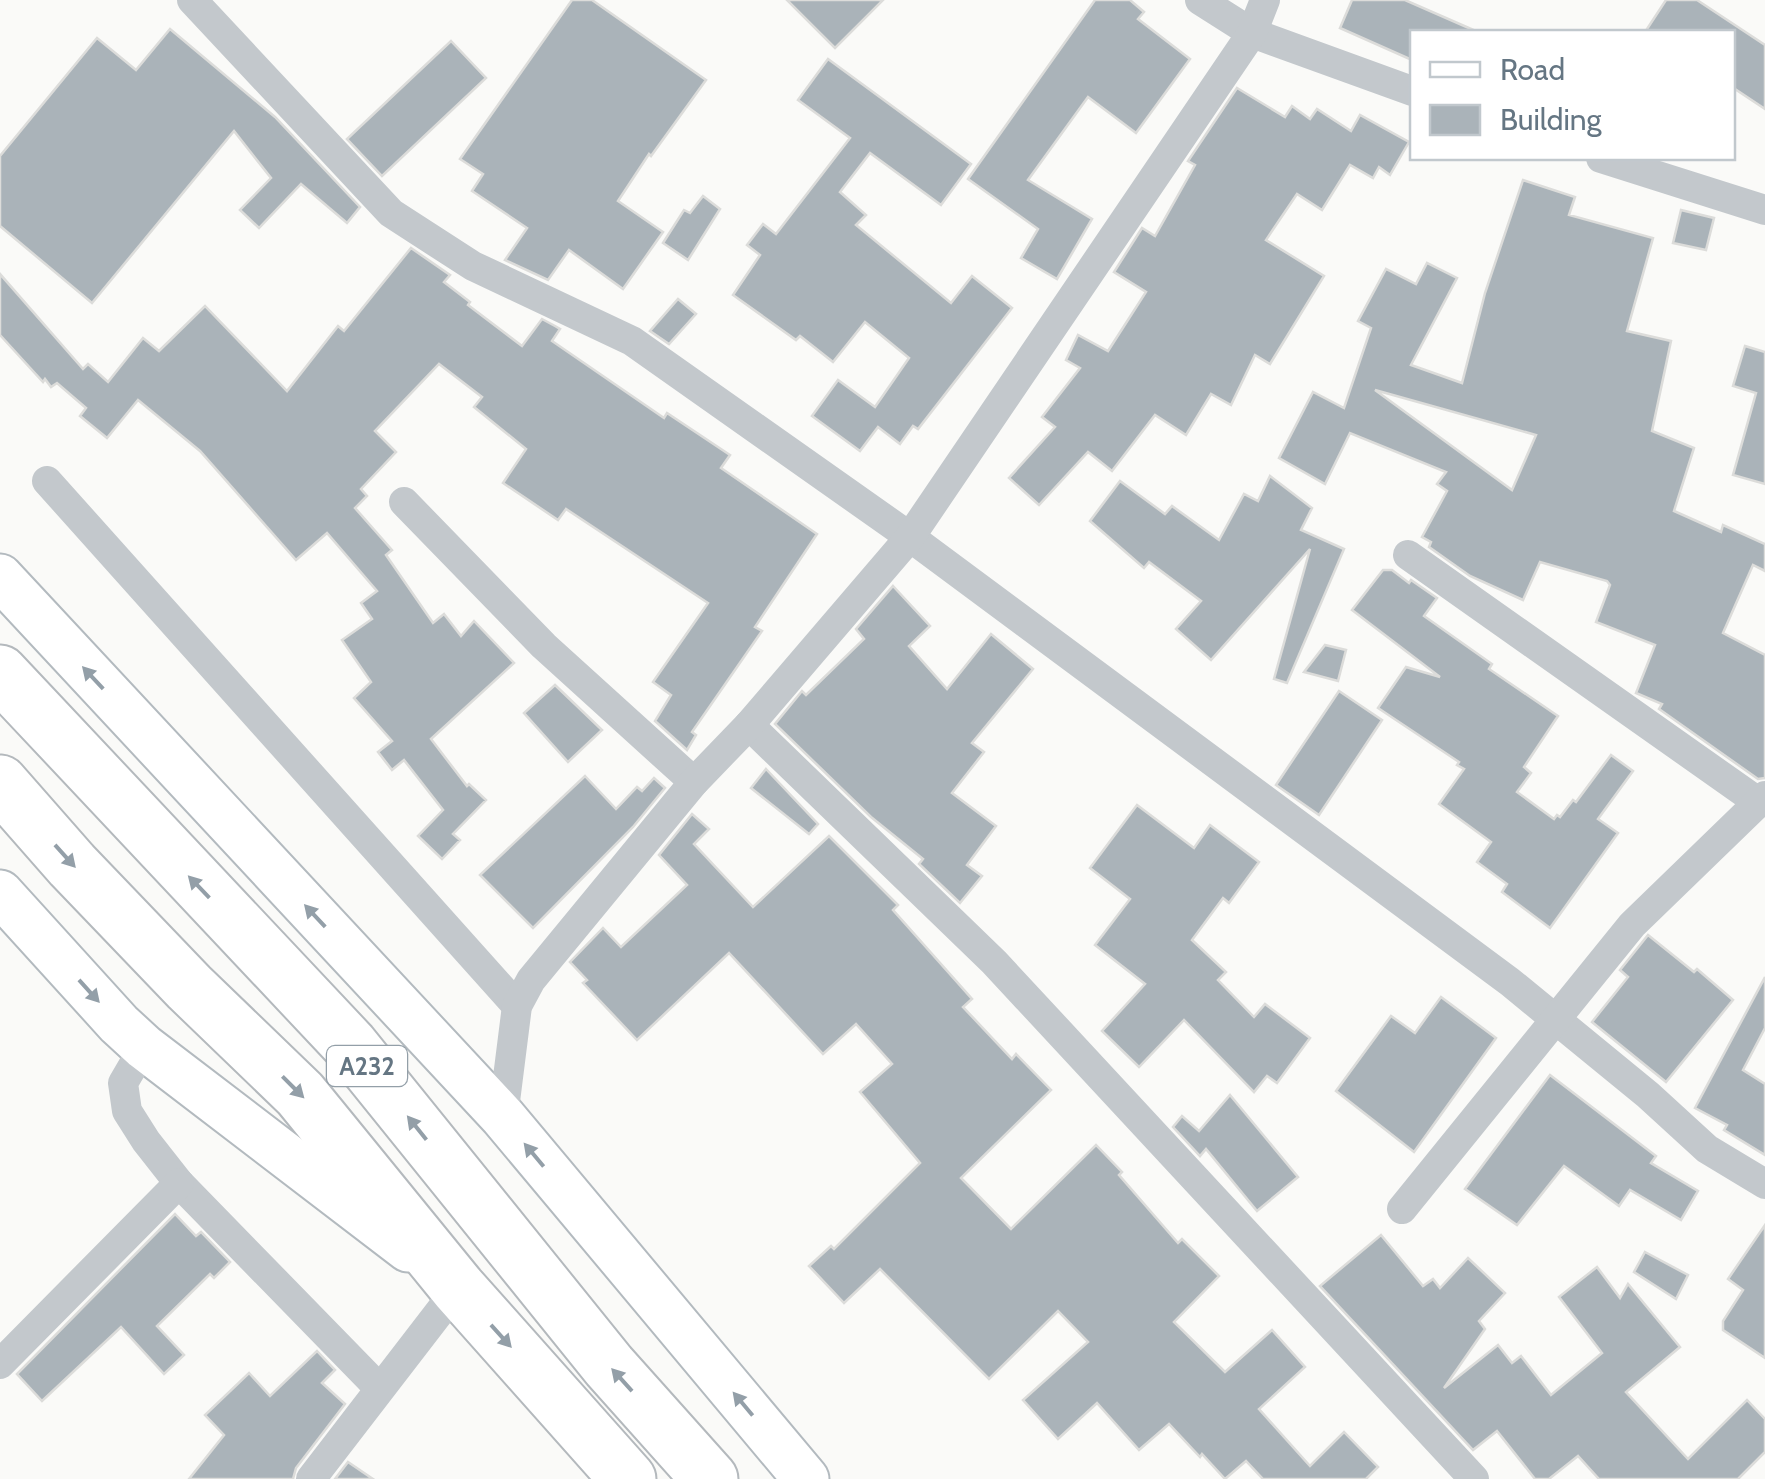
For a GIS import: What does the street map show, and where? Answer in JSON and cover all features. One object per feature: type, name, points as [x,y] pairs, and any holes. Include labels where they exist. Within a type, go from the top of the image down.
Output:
[{"type":"highway","name":"A232","points":[[0,674],[350,1045],[609,1366],[710,1479]]},
{"type":"highway","name":"A232","points":[[0,783],[188,986],[300,1094],[458,1288],[628,1479]]},
{"type":"main road","points":[[0,577],[502,1118],[806,1479]]},
{"type":"main road","points":[[0,894],[118,1024],[144,1047],[458,1288]]},
{"type":"street","points":[[192,0],[391,213],[473,266],[632,341],[910,537],[1510,982],[1648,1095],[1707,1150],[1765,1184]]},
{"type":"street","points":[[1200,0],[1252,33],[1410,90]]},
{"type":"street","points":[[502,1118],[517,1006],[531,980],[694,782],[910,537],[1252,33],[1265,0]]},
{"type":"street","points":[[1607,160],[1765,210]]},
{"type":"street","points":[[46,481],[517,1006]]},
{"type":"street","points":[[404,502],[544,646],[694,782]]},
{"type":"street","points":[[1402,1209],[1632,926],[1762,799],[1408,555]]},
{"type":"street","points":[[748,725],[994,962],[1474,1479]]},
{"type":"street","points":[[144,1047],[123,1083],[127,1111],[179,1183],[378,1388]]},
{"type":"street","points":[[0,1364],[179,1183]]},
{"type":"street","points":[[311,1479],[458,1288]]},
{"type":"building","points":[[572,0],[592,0],[706,80],[618,201],[663,232],[623,289],[569,250],[548,280],[505,260],[527,228],[472,191],[483,174],[460,159]]},
{"type":"building","points":[[787,0],[883,0],[835,48]]},
{"type":"building","points":[[1095,0],[1130,0],[1144,12],[1138,19],[1190,59],[1136,133],[1088,97],[1028,180],[1092,219],[1057,279],[1021,258],[1038,229],[968,179]]},
{"type":"building","points":[[1352,0],[1405,0],[1473,30],[1410,30],[1410,59],[1340,28]]},
{"type":"building","points":[[1666,0],[1697,0],[1765,45],[1765,109],[1735,89],[1735,30],[1646,30]]},
{"type":"building","points":[[170,29],[275,117],[360,207],[347,223],[301,184],[259,228],[240,210],[271,178],[234,131],[92,303],[0,226],[0,156],[97,38],[136,70]]},
{"type":"building","points":[[451,41],[486,78],[382,176],[347,139]]},
{"type":"building","points":[[828,59],[971,164],[941,205],[870,153],[840,192],[866,215],[856,225],[951,303],[972,276],[1012,308],[918,429],[913,426],[900,444],[878,427],[860,451],[812,416],[838,380],[875,407],[909,358],[865,322],[833,362],[800,336],[796,340],[733,295],[760,255],[747,245],[763,224],[776,234],[850,138],[798,100]]},
{"type":"building","points":[[1237,88],[1285,117],[1292,106],[1310,119],[1317,109],[1351,131],[1360,115],[1409,142],[1390,175],[1379,167],[1373,178],[1350,165],[1322,210],[1297,194],[1266,240],[1324,276],[1270,364],[1255,355],[1231,405],[1211,394],[1186,435],[1155,415],[1112,471],[1088,452],[1039,505],[1009,478],[1055,427],[1042,417],[1080,368],[1066,360],[1078,335],[1108,351],[1146,292],[1114,272],[1142,228],[1155,236],[1195,165],[1188,161]]},
{"type":"building","points":[[1523,180],[1575,197],[1569,215],[1653,238],[1627,331],[1671,341],[1652,431],[1694,448],[1674,511],[1721,532],[1723,525],[1765,544],[1765,571],[1753,565],[1723,633],[1765,655],[1765,778],[1758,779],[1659,709],[1662,704],[1636,693],[1655,645],[1596,622],[1610,585],[1607,581],[1540,562],[1523,600],[1470,576],[1429,547],[1431,542],[1422,537],[1447,491],[1437,484],[1446,472],[1350,433],[1325,484],[1279,458],[1313,392],[1344,408],[1371,328],[1358,321],[1386,269],[1416,284],[1427,263],[1457,278],[1411,365],[1462,383],[1485,293]],"holes":[[[1375,390],[1536,435],[1512,490]]]},
{"type":"building","points":[[703,196],[720,209],[688,260],[663,243],[684,210],[690,213]]},
{"type":"building","points":[[1681,210],[1714,218],[1706,250],[1673,243]]},
{"type":"building","points":[[411,248],[450,275],[444,282],[522,346],[542,319],[560,329],[552,341],[664,418],[667,413],[730,455],[721,468],[817,534],[755,627],[762,631],[692,732],[696,735],[687,750],[655,721],[671,695],[653,682],[708,603],[566,509],[558,520],[503,483],[526,449],[474,407],[482,397],[439,364],[375,431],[396,452],[361,489],[367,496],[355,508],[392,550],[386,555],[433,623],[444,614],[461,636],[474,621],[514,663],[431,739],[467,786],[486,800],[453,834],[460,840],[442,859],[418,836],[443,810],[404,760],[392,770],[378,752],[392,741],[354,698],[371,682],[342,640],[372,619],[361,603],[377,591],[327,533],[296,560],[200,451],[138,400],[107,438],[80,416],[86,408],[57,383],[51,387],[45,379],[43,382],[0,335],[0,274],[83,369],[88,364],[108,382],[143,338],[159,351],[205,306],[287,391],[338,326],[344,331]]},
{"type":"building","points":[[678,299],[696,314],[669,344],[650,331]]},
{"type":"building","points":[[1745,346],[1765,352],[1765,484],[1733,475],[1756,393],[1733,386]]},
{"type":"building","points":[[1270,476],[1312,508],[1301,530],[1344,549],[1287,683],[1274,679],[1310,549],[1211,660],[1176,629],[1201,601],[1149,562],[1144,568],[1090,521],[1120,481],[1165,514],[1172,506],[1219,540],[1244,494],[1258,501]]},
{"type":"building","points":[[1383,570],[1392,570],[1437,598],[1424,616],[1492,664],[1489,669],[1558,716],[1524,767],[1531,773],[1517,792],[1554,819],[1573,800],[1576,802],[1611,755],[1633,771],[1598,819],[1618,833],[1550,928],[1502,892],[1507,884],[1477,862],[1491,842],[1439,804],[1464,769],[1457,765],[1459,762],[1378,708],[1406,667],[1440,677],[1352,610]]},
{"type":"building","points":[[893,586],[930,626],[909,646],[947,689],[991,634],[1033,669],[972,743],[984,752],[952,793],[996,826],[967,865],[982,876],[960,903],[919,864],[923,859],[871,817],[775,724],[802,691],[806,695],[864,639],[856,629]]},
{"type":"building","points":[[1325,645],[1346,650],[1338,681],[1304,672]]},
{"type":"building","points":[[555,685],[602,730],[568,762],[524,713]]},
{"type":"building","points":[[1339,691],[1382,720],[1319,815],[1276,785]]},
{"type":"building","points":[[766,769],[818,824],[809,834],[751,788]]},
{"type":"building","points":[[585,776],[616,809],[637,787],[642,791],[654,778],[665,788],[633,827],[533,928],[480,875]]},
{"type":"building","points":[[1137,805],[1194,848],[1210,825],[1259,862],[1229,903],[1223,898],[1192,940],[1226,972],[1218,980],[1254,1017],[1265,1004],[1310,1038],[1277,1083],[1267,1076],[1254,1092],[1184,1020],[1139,1067],[1102,1031],[1145,984],[1095,945],[1130,899],[1090,868]]},
{"type":"building","points":[[692,814],[709,829],[694,844],[753,907],[829,836],[898,905],[893,910],[972,999],[963,1007],[1012,1059],[1016,1054],[1051,1090],[961,1178],[1011,1229],[1096,1145],[1178,1243],[1182,1239],[1219,1276],[1174,1322],[1225,1372],[1272,1330],[1305,1367],[1259,1409],[1310,1466],[1344,1432],[1378,1467],[1366,1479],[1263,1479],[1246,1461],[1225,1479],[1169,1424],[1139,1450],[1097,1403],[1058,1439],[1023,1400],[1088,1342],[1058,1311],[989,1379],[880,1269],[844,1303],[809,1266],[831,1246],[834,1249],[920,1163],[860,1092],[892,1064],[856,1024],[823,1054],[729,953],[637,1040],[583,983],[587,980],[570,962],[603,928],[621,947],[687,885],[659,855]]},
{"type":"building","points":[[1648,935],[1733,1000],[1666,1082],[1592,1022],[1628,977],[1620,970]]},
{"type":"building","points":[[1765,977],[1765,1028],[1743,1070],[1765,1084],[1765,1155],[1724,1130],[1727,1125],[1695,1108]]},
{"type":"building","points":[[1441,997],[1496,1038],[1414,1152],[1336,1091],[1391,1016],[1415,1033]]},
{"type":"building","points":[[1550,1075],[1656,1156],[1651,1163],[1698,1191],[1681,1220],[1630,1190],[1619,1206],[1564,1166],[1517,1225],[1465,1189]]},
{"type":"building","points":[[1230,1095],[1298,1177],[1257,1211],[1206,1149],[1200,1156],[1173,1127],[1182,1116],[1199,1131]]},
{"type":"building","points":[[175,1214],[196,1236],[201,1232],[230,1262],[214,1278],[210,1274],[157,1326],[184,1355],[164,1374],[121,1327],[42,1401],[17,1374]]},
{"type":"building","points":[[1765,1225],[1765,1358],[1723,1330],[1723,1321],[1743,1290],[1728,1279]]},
{"type":"building","points":[[1381,1235],[1423,1286],[1433,1279],[1440,1288],[1468,1258],[1505,1293],[1479,1321],[1485,1329],[1444,1388],[1498,1345],[1512,1363],[1521,1356],[1551,1395],[1602,1353],[1559,1297],[1597,1267],[1620,1298],[1628,1284],[1680,1347],[1626,1392],[1688,1459],[1747,1400],[1765,1419],[1765,1452],[1738,1479],[1599,1479],[1578,1456],[1549,1479],[1535,1479],[1497,1431],[1473,1450],[1320,1286]]},
{"type":"building","points":[[1645,1252],[1688,1275],[1676,1299],[1634,1272]]},
{"type":"building","points":[[317,1351],[335,1370],[322,1383],[345,1404],[296,1468],[293,1479],[189,1479],[224,1435],[205,1415],[249,1373],[270,1396]]},
{"type":"building","points":[[348,1462],[373,1479],[335,1479]]}]
